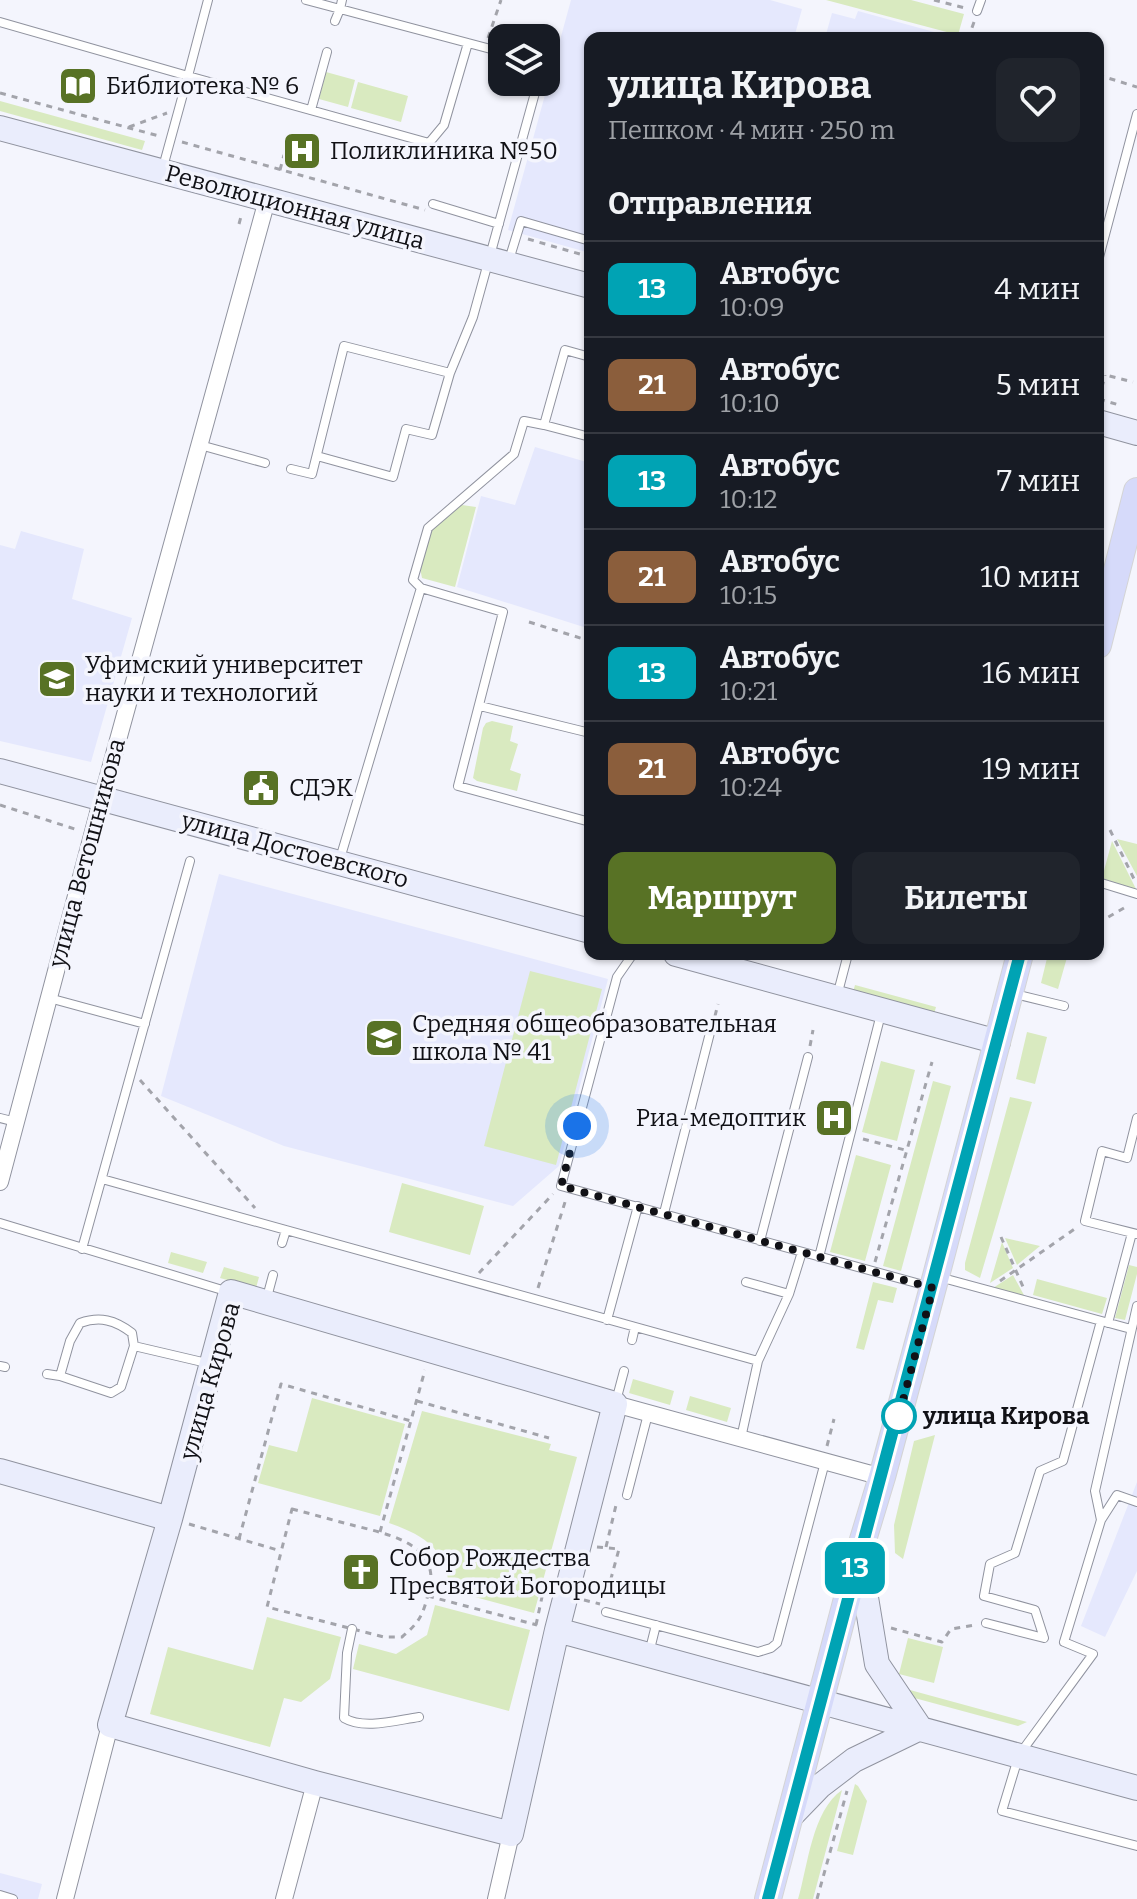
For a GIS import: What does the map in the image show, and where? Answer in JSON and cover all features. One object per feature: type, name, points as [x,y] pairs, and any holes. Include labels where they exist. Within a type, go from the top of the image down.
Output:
[{"type":"main road","points":[[1104,621],[1137,491]]},
{"type":"main road","points":[[768,1899],[1018,960]]},
{"type":"street","name":"Революционная улица","points":[[0,128],[584,284]]},
{"type":"street","name":"улица Ветошникова","points":[[0,1182],[8,1120],[49,997],[267,200]]},
{"type":"street","points":[[1104,424],[1137,433]]},
{"type":"street","name":"улица Достоевского","points":[[0,771],[584,929]]},
{"type":"street","points":[[698,960],[998,1042]]},
{"type":"street","name":"улица Кирова","points":[[110,1725],[231,1292],[615,1404]]},
{"type":"street","points":[[496,1899],[511,1834],[546,1627],[615,1404],[741,1438],[826,1454],[882,1477]]},
{"type":"street","points":[[0,1471],[170,1519]]},
{"type":"street","points":[[859,1553],[877,1664],[920,1728]]},
{"type":"street","points":[[546,1627],[1137,1788]]},
{"type":"street","points":[[65,1899],[110,1725],[511,1834]]},
{"type":"street","points":[[790,1817],[820,1786],[854,1760],[920,1728]]},
{"type":"street","points":[[284,1899],[315,1783]]},
{"type":"lane","points":[[161,171],[208,0]]},
{"type":"lane","points":[[306,0],[341,4],[488,48]]},
{"type":"lane","points":[[977,11],[981,0]]},
{"type":"lane","points":[[335,21],[341,4]]},
{"type":"lane","points":[[0,22],[429,143],[444,125],[468,43]]},
{"type":"lane","points":[[311,110],[327,52]]},
{"type":"lane","points":[[499,262],[499,224],[534,96]]},
{"type":"lane","points":[[1104,238],[1137,114]]},
{"type":"lane","points":[[433,204],[499,224]]},
{"type":"lane","points":[[317,456],[393,477],[406,429],[432,435],[450,373],[473,317],[521,221],[584,239]]},
{"type":"lane","points":[[291,469],[312,474],[344,346],[450,373]]},
{"type":"lane","points":[[544,425],[565,350],[584,355]]},
{"type":"lane","points":[[584,435],[524,421],[514,454],[428,528],[413,580],[421,588],[503,612],[458,786],[584,820]]},
{"type":"lane","points":[[200,445],[265,463]]},
{"type":"lane","points":[[339,862],[421,588]]},
{"type":"lane","points":[[480,706],[584,732]]},
{"type":"lane","points":[[82,1249],[190,861]]},
{"type":"lane","points":[[1104,884],[1137,897]]},
{"type":"lane","points":[[629,960],[617,977],[565,1187],[873,1271],[987,1290],[1131,1329]]},
{"type":"lane","points":[[836,998],[846,960]]},
{"type":"lane","points":[[1010,993],[1064,1006]]},
{"type":"lane","points":[[49,997],[145,1024]]},
{"type":"lane","points":[[819,1257],[882,1010]]},
{"type":"lane","points":[[664,1213],[712,1025]]},
{"type":"lane","points":[[760,1241],[808,1057]]},
{"type":"lane","points":[[1044,1638],[1035,1610],[984,1596],[990,1564],[1015,1553],[1040,1471],[1063,1461],[1104,1322],[1135,1233],[1085,1221],[1102,1151],[1127,1158],[1137,1118]]},
{"type":"lane","points":[[102,1179],[758,1361]]},
{"type":"lane","points":[[607,1320],[638,1206]]},
{"type":"lane","points":[[0,1223],[231,1292]]},
{"type":"lane","points":[[282,1243],[286,1230]]},
{"type":"lane","points":[[741,1438],[758,1361],[789,1294],[802,1252]]},
{"type":"lane","points":[[266,1302],[273,1275]]},
{"type":"lane","points":[[746,1282],[789,1294]]},
{"type":"lane","points":[[1101,1520],[1095,1491],[1137,1306]]},
{"type":"lane","points":[[47,1374],[111,1393],[121,1387],[134,1346],[132,1333],[121,1325],[96,1317],[80,1323],[70,1341],[60,1376]]},
{"type":"lane","points":[[632,1340],[635,1327]]},
{"type":"lane","points":[[134,1346],[211,1364]]},
{"type":"lane","points":[[615,1404],[624,1371]]},
{"type":"lane","points":[[627,1495],[648,1413]]},
{"type":"lane","points":[[605,1609],[758,1652],[771,1648],[777,1643],[826,1454]]},
{"type":"lane","points":[[1064,1642],[1101,1520],[1117,1495],[1137,1502]]},
{"type":"lane","points":[[986,1623],[1064,1642],[1093,1654],[1019,1755],[1002,1811],[1137,1846]]},
{"type":"lane","points":[[649,1654],[656,1625]]},
{"type":"lane","points":[[352,1629],[347,1653],[344,1718],[353,1723],[419,1717]]},
{"type":"lane","points":[[0,1895],[13,1899]]},
{"type":"path","points":[[484,47],[501,0]]},
{"type":"path","points":[[934,0],[977,11],[970,32]]},
{"type":"path","points":[[1104,77],[1137,87]]},
{"type":"path","points":[[0,93],[437,214]]},
{"type":"path","points":[[129,127],[179,109]]},
{"type":"path","points":[[280,170],[284,155]]},
{"type":"path","points":[[516,236],[584,255]]},
{"type":"path","points":[[1104,378],[1105,375],[1133,382]]},
{"type":"path","points":[[1104,401],[1119,405]]},
{"type":"path","points":[[529,622],[584,639]]},
{"type":"path","points":[[0,805],[78,830]]},
{"type":"path","points":[[1110,830],[1137,884]]},
{"type":"path","points":[[1104,919],[1137,897]]},
{"type":"path","points":[[808,1057],[813,1030]]},
{"type":"path","points":[[873,1271],[932,1062]]},
{"type":"path","points":[[132,1072],[271,1226]]},
{"type":"path","points":[[851,1136],[907,1151]]},
{"type":"path","points":[[471,1281],[565,1187]]},
{"type":"path","points":[[535,1299],[565,1187]]},
{"type":"path","points":[[987,1290],[1085,1221]]},
{"type":"path","points":[[1001,1237],[1029,1302]]},
{"type":"path","points":[[380,1532],[431,1351]]},
{"type":"path","points":[[239,1539],[281,1384],[411,1421]]},
{"type":"path","points":[[417,1401],[549,1438]]},
{"type":"path","points":[[826,1454],[834,1419]]},
{"type":"path","points":[[606,1547],[619,1494],[627,1495]]},
{"type":"path","points":[[292,1509],[380,1532],[400,1538],[417,1549],[426,1559],[433,1577],[423,1616],[402,1637],[384,1637],[267,1607],[292,1509]]},
{"type":"path","points":[[170,1519],[281,1551]]},
{"type":"path","points":[[606,1597],[619,1549]]},
{"type":"path","points":[[428,1596],[546,1627],[542,1597]]},
{"type":"path","points":[[578,1599],[605,1609]]},
{"type":"path","points":[[888,1627],[942,1642],[951,1629],[986,1623]]},
{"type":"path","points":[[817,1899],[850,1779]]},
{"type":"shaded area","points":[[571,0],[770,0],[802,9],[796,32],[584,32],[584,251],[508,230],[545,96],[560,96],[560,40]]},
{"type":"shaded area","points":[[858,11],[934,32],[827,32],[832,13],[855,19]]},
{"type":"shaded area","points":[[535,447],[584,461],[584,627],[457,587],[481,496],[515,505]]},
{"type":"shaded area","name":"Уфимский университет науки и технологий","points":[[21,531],[84,549],[72,599],[132,618],[91,762],[0,741],[0,545],[15,549]]},
{"type":"shaded area","name":"Средняя общеобразовательная школа № 41","points":[[219,874],[608,979],[559,1166],[513,1206],[284,1146],[161,1096]]},
{"type":"shaded area","points":[[1137,1482],[1137,1571],[1105,1637],[1081,1626]]},
{"type":"shaded area","points":[[0,1873],[42,1884],[38,1899],[0,1899]]},
{"type":"green space","points":[[826,0],[911,0],[964,14],[959,32],[947,32]]},
{"type":"green space","points":[[326,72],[355,80],[348,107],[319,99]]},
{"type":"green space","points":[[358,82],[408,96],[401,122],[351,108]]},
{"type":"green space","points":[[0,101],[145,141],[142,150],[0,111]]},
{"type":"green space","points":[[462,505],[476,507],[455,587],[422,578],[420,568],[431,529]]},
{"type":"green space","points":[[492,721],[513,726],[510,741],[518,744],[510,770],[521,774],[517,791],[473,778],[483,728]]},
{"type":"green space","points":[[1117,839],[1137,844],[1137,876]]},
{"type":"green space","points":[[1112,841],[1137,891],[1104,879]]},
{"type":"green space","points":[[1047,960],[1066,960],[1058,989],[1041,983]]},
{"type":"green space","points":[[530,971],[602,989],[556,1165],[484,1146]]},
{"type":"green space","points":[[855,985],[936,1007],[934,1014],[853,992]]},
{"type":"green space","points":[[1027,1032],[1047,1037],[1035,1084],[1016,1079]]},
{"type":"green space","points":[[881,1061],[915,1070],[897,1141],[862,1132]]},
{"type":"green space","points":[[933,1081],[951,1086],[901,1271],[883,1266]]},
{"type":"green space","points":[[1010,1097],[1032,1102],[980,1278],[965,1270],[965,1263]]},
{"type":"green space","points":[[856,1155],[891,1165],[865,1261],[830,1252]]},
{"type":"green space","points":[[402,1183],[484,1206],[470,1255],[389,1232]]},
{"type":"green space","points":[[1005,1238],[1040,1246],[1017,1265]]},
{"type":"green space","points":[[1002,1242],[1013,1268],[990,1283]]},
{"type":"green space","points":[[171,1252],[207,1262],[203,1273],[168,1263]]},
{"type":"green space","points":[[1129,1265],[1137,1267],[1137,1274],[1125,1320],[1115,1318]]},
{"type":"green space","points":[[224,1267],[259,1277],[256,1288],[220,1278]]},
{"type":"green space","points":[[1013,1275],[1025,1297],[993,1288]]},
{"type":"green space","points":[[1037,1279],[1107,1298],[1102,1314],[1033,1295]]},
{"type":"green space","points":[[873,1282],[897,1288],[893,1303],[878,1300],[864,1350],[856,1348]]},
{"type":"green space","points":[[633,1379],[674,1391],[670,1405],[629,1393]]},
{"type":"green space","points":[[690,1396],[731,1408],[727,1422],[686,1410]]},
{"type":"green space","points":[[312,1398],[405,1424],[380,1516],[258,1483],[269,1445],[297,1452]]},
{"type":"green space","points":[[422,1411],[551,1444],[549,1450],[577,1457],[534,1613],[449,1590],[444,1564],[432,1546],[413,1533],[389,1523]]},
{"type":"green space","points":[[935,1435],[903,1559],[895,1553],[894,1525],[914,1441]]},
{"type":"green space","points":[[435,1605],[530,1630],[509,1711],[353,1669],[359,1644],[396,1654],[427,1635]]},
{"type":"green space","points":[[267,1617],[341,1637],[330,1679],[301,1702],[284,1698],[270,1747],[150,1714],[168,1647],[253,1670]]},
{"type":"green space","points":[[908,1638],[943,1647],[934,1683],[899,1674]]},
{"type":"green space","points":[[899,1687],[1027,1722],[1018,1726],[907,1696]]},
{"type":"green space","points":[[855,1784],[867,1801],[853,1855],[837,1851]]},
{"type":"green space","points":[[842,1790],[813,1899],[798,1899],[818,1825],[832,1799]]},
{"type":"bus line","name":"13","points":[[768,1899],[1018,960]]},
{"type":"place","name":"Библиотека № 6","points":[[78,86]]},
{"type":"place","name":"Поликлиника №50","points":[[302,151]]},
{"type":"place","name":"Уфимский университет науки и технологий","points":[[57,679]]},
{"type":"place","name":"СДЭК","points":[[261,788]]},
{"type":"place","name":"Средняя общеобразовательная школа № 41","points":[[384,1038]]},
{"type":"place","name":"Риа-медоптик","points":[[834,1118]]},
{"type":"place","name":"улица Кирова","points":[[899,1416]]},
{"type":"place","name":"Собор Рождества Пресвятой Богородицы","points":[[361,1572]]},
{"type":"route","points":[[577,1126],[561,1186],[933,1288],[897,1423],[899,1416]]}]
